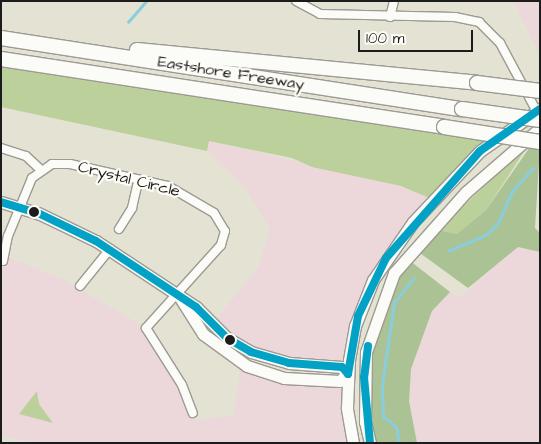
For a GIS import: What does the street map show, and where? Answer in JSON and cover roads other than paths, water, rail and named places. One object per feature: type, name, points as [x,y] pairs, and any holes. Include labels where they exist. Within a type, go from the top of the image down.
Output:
[{"type":"highway","name":"Eastshore Freeway","points":[[1,38],[462,109],[539,115]]},
{"type":"highway","points":[[47,44],[251,58],[399,78],[477,83],[540,91]]},
{"type":"highway","name":"Eastshore Freeway","points":[[1,59],[540,142]]},
{"type":"main road","points":[[353,443],[347,374],[358,316],[386,258],[480,151],[539,115]]},
{"type":"main road","points":[[370,443],[364,377],[372,328],[397,269],[466,192],[540,128]]},
{"type":"main road","points":[[1,202],[20,207],[110,249],[179,296],[251,352],[289,363],[342,367],[347,374],[364,377]]},
{"type":"street","points":[[296,1],[320,14],[455,17],[479,22],[500,43],[539,115]]},
{"type":"street","points":[[390,17],[394,1]]},
{"type":"street","points":[[1,148],[26,156],[40,169],[20,207],[3,261]]},
{"type":"street","name":"Crystal Circle","points":[[40,169],[70,164],[184,192],[214,213],[223,225],[221,245],[179,296]]},
{"type":"street","points":[[119,229],[132,208],[138,181]]},
{"type":"street","points":[[80,286],[110,249]]},
{"type":"street","points":[[179,296],[146,328],[182,385],[193,413]]},
{"type":"waterway","points":[[128,22],[146,1]]},
{"type":"waterway","points":[[448,251],[486,235],[498,223],[513,190],[533,168]]},
{"type":"waterway","points":[[399,443],[396,427],[383,417],[382,385],[394,303],[413,279]]}]
